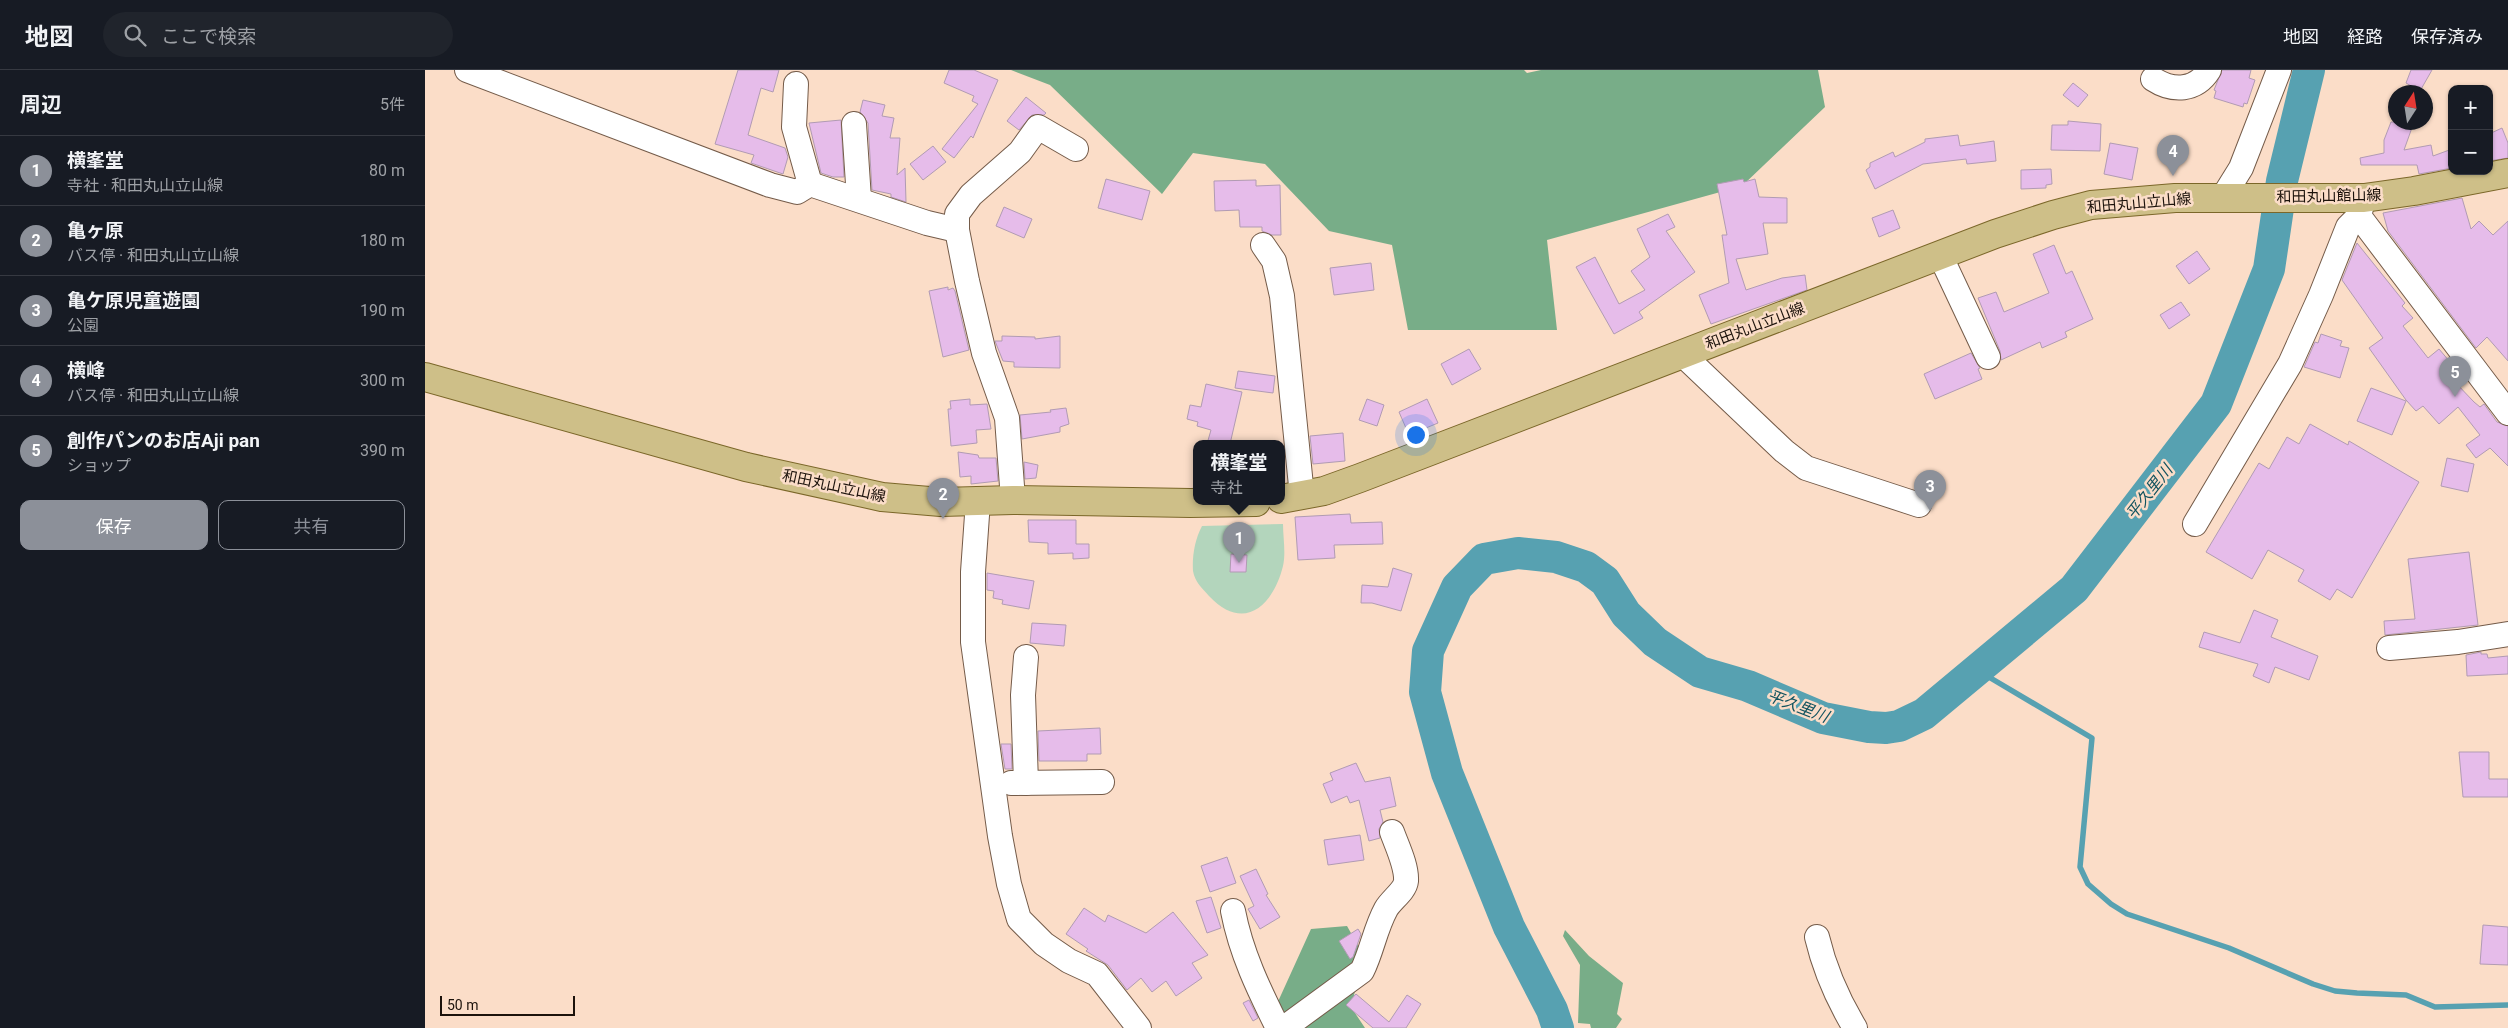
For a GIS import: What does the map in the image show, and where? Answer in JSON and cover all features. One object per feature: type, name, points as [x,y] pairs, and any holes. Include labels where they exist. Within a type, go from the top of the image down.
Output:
[{"type":"main road","name":"和田丸山館山線","points":[[2230,197],[2359,204],[2414,191],[2508,174]]},
{"type":"main road","name":"和田丸山立山線","points":[[1292,498],[1360,478],[1940,255],[2053,215],[2091,205],[2175,198],[2230,197]]},
{"type":"main road","name":"和田丸山立山線","points":[[425,377],[745,467],[822,485],[921,502],[1013,500],[1193,503]]},
{"type":"street","points":[[467,70],[770,185],[797,192],[810,184],[927,223],[957,230]]},
{"type":"street","points":[[2153,79],[2163,86],[2187,88],[2203,79],[2209,70]]},
{"type":"street","points":[[2230,197],[2279,70]]},
{"type":"street","points":[[796,84],[794,128],[810,184]]},
{"type":"street","points":[[854,124],[859,199]]},
{"type":"street","points":[[1013,500],[1007,418],[984,353],[957,230],[957,214],[971,195],[1021,152],[1038,127],[1076,149]]},
{"type":"street","points":[[2195,524],[2290,364],[2359,204],[2508,413]]},
{"type":"street","points":[[1263,245],[1274,261],[1282,296],[1292,498]]},
{"type":"street","points":[[1940,255],[1988,357]]},
{"type":"street","points":[[1682,354],[1784,451],[1806,468],[1919,505]]},
{"type":"street","points":[[978,501],[973,572],[973,642],[992,783],[1009,884],[1019,919],[1045,944],[1069,961],[1097,974],[1139,1028]]},
{"type":"street","points":[[2389,648],[2458,642],[2508,634]]},
{"type":"street","points":[[1025,657],[1023,695],[1026,783]]},
{"type":"street","points":[[992,783],[1102,782]]},
{"type":"street","points":[[1285,1028],[1362,971],[1368,960],[1373,937],[1387,908],[1406,884],[1406,875],[1392,832]]},
{"type":"street","points":[[1233,911],[1238,935],[1255,982],[1278,1028]]},
{"type":"street","points":[[1817,937],[1824,967],[1837,998],[1855,1028]]},
{"type":"green space","points":[[1011,70],[1524,70],[1527,73],[1541,70],[1818,70],[1825,107],[1742,186],[1547,240],[1557,330],[1408,330],[1392,245],[1329,231],[1265,164],[1193,153],[1162,194],[1050,85]]},
{"type":"green space","points":[[1283,524],[1283,566],[1272,593],[1255,610],[1245,613],[1234,613],[1222,607],[1199,585],[1193,571],[1193,559],[1196,542],[1202,526]]},
{"type":"green space","points":[[1347,926],[1364,956],[1351,1007],[1365,1028],[1266,1028],[1311,929]]},
{"type":"green space","points":[[1565,930],[1589,956],[1623,983],[1617,1014],[1622,1019],[1616,1028],[1591,1028],[1590,1024],[1578,1023],[1580,965],[1563,936]]},
{"type":"building","points":[[738,70],[779,70],[773,92],[761,88],[748,135],[785,148],[788,157],[783,174],[751,163],[754,155],[715,144]]},
{"type":"building","points":[[949,70],[974,70],[998,80],[973,138],[971,136],[954,158],[942,149],[978,104],[972,101],[974,96],[944,83]]},
{"type":"building","points":[[2222,70],[2251,70],[2249,78],[2255,80],[2247,104],[2244,103],[2243,107],[2214,98],[2216,91],[2214,90]]},
{"type":"building","points":[[2411,70],[2432,70],[2423,85],[2410,85],[2406,83]]},
{"type":"building","points":[[2073,83],[2088,95],[2078,107],[2063,95]]},
{"type":"building","points":[[1026,97],[1046,113],[1044,115],[1032,115],[1019,130],[1007,121]]},
{"type":"building","points":[[863,100],[885,105],[882,116],[894,118],[890,138],[900,138],[897,175],[905,168],[906,202],[891,197],[891,194],[872,190],[868,123],[860,112]]},
{"type":"building","points":[[841,120],[844,177],[833,177],[821,173],[809,123]]},
{"type":"building","points":[[2068,121],[2101,124],[2100,151],[2051,150],[2052,125],[2068,125]]},
{"type":"building","points":[[2502,128],[2508,143],[2508,158],[2493,160],[2493,132]]},
{"type":"building","points":[[2388,130],[2411,130],[2404,150],[2431,145],[2433,156],[2448,150],[2448,169],[2419,174],[2417,165],[2361,165],[2360,158],[2384,153],[2384,140]]},
{"type":"building","points":[[1958,135],[1960,146],[1994,141],[1996,161],[1967,164],[1966,159],[1923,164],[1875,189],[1866,170],[1870,167],[1870,163],[1893,152],[1895,157],[1925,142],[1925,139]]},
{"type":"building","points":[[2110,143],[2138,148],[2132,180],[2104,174]]},
{"type":"building","points":[[933,146],[946,162],[923,180],[910,164]]},
{"type":"building","points":[[2051,169],[2052,184],[2046,185],[2046,188],[2021,189],[2021,170]]},
{"type":"building","points":[[1106,179],[1150,191],[1142,220],[1098,208]]},
{"type":"building","points":[[1743,179],[1744,182],[1755,179],[1759,197],[1787,198],[1787,223],[1763,223],[1768,254],[1736,259],[1746,290],[1782,278],[1805,275],[1807,290],[1711,324],[1699,295],[1729,283],[1722,235],[1727,235],[1717,184]]},
{"type":"building","points":[[1256,180],[1256,186],[1280,185],[1281,235],[1272,235],[1262,231],[1262,227],[1240,227],[1239,210],[1215,211],[1214,181]]},
{"type":"building","points":[[2462,198],[2471,229],[2479,221],[2493,235],[2508,221],[2508,361],[2487,337],[2476,348],[2388,231],[2383,213]]},
{"type":"building","points":[[1004,207],[1032,219],[1024,238],[996,226]]},
{"type":"building","points":[[1893,210],[1900,228],[1879,237],[1872,218]]},
{"type":"building","points":[[1668,214],[1675,227],[1666,231],[1695,272],[1639,312],[1643,318],[1614,334],[1576,267],[1595,257],[1619,304],[1645,290],[1631,271],[1650,257],[1637,229]]},
{"type":"building","points":[[2357,243],[2405,303],[2402,306],[2413,318],[2403,326],[2428,358],[2439,349],[2461,375],[2454,381],[2480,407],[2484,404],[2497,422],[2508,426],[2508,466],[2490,448],[2476,458],[2466,445],[2480,435],[2458,407],[2439,424],[2423,406],[2416,411],[2369,348],[2383,338],[2342,280]]},
{"type":"building","points":[[2054,245],[2066,274],[2072,271],[2093,319],[2065,332],[2067,337],[2042,348],[2040,342],[2001,360],[2000,351],[1978,298],[1996,292],[2004,312],[2049,293],[2033,254]]},
{"type":"building","points":[[2197,251],[2210,269],[2189,284],[2176,266]]},
{"type":"building","points":[[1371,263],[1374,290],[1334,295],[1330,268]]},
{"type":"building","points":[[948,287],[948,290],[953,288],[955,291],[969,350],[943,357],[929,291]]},
{"type":"building","points":[[2181,302],[2190,315],[2169,329],[2160,315]]},
{"type":"building","points":[[2321,334],[2342,341],[2340,346],[2349,348],[2340,378],[2304,367],[2315,342],[2318,343]]},
{"type":"building","points":[[1002,336],[1035,337],[1035,339],[1060,336],[1060,368],[1014,367],[1014,362],[1003,361],[995,341],[1002,341]]},
{"type":"building","points":[[1469,349],[1481,369],[1452,385],[1441,364]]},
{"type":"building","points":[[1971,353],[1980,368],[1978,369],[1982,379],[1935,399],[1924,374]]},
{"type":"building","points":[[1238,371],[1275,376],[1273,393],[1235,388]]},
{"type":"building","points":[[1206,384],[1242,392],[1231,440],[1208,440],[1211,430],[1197,426],[1198,422],[1187,419],[1190,405],[1201,407]]},
{"type":"building","points":[[2371,388],[2406,401],[2392,435],[2357,421]]},
{"type":"building","points":[[970,399],[970,405],[987,404],[991,429],[976,430],[977,443],[951,446],[948,409],[951,409],[950,401]]},
{"type":"building","points":[[1367,399],[1384,405],[1377,426],[1359,420]]},
{"type":"building","points":[[1427,399],[1438,423],[1409,435],[1399,412]]},
{"type":"building","points":[[1066,408],[1069,424],[1060,427],[1060,432],[1022,439],[1020,415],[1051,412],[1050,410]]},
{"type":"building","points":[[2310,424],[2348,445],[2349,441],[2419,482],[2352,598],[2337,589],[2330,600],[2298,581],[2304,570],[2268,550],[2252,579],[2206,552],[2259,463],[2269,469],[2287,437],[2299,444]]},
{"type":"building","points":[[1343,433],[1345,461],[1313,464],[1310,436]]},
{"type":"building","points":[[958,452],[978,455],[979,458],[996,458],[998,481],[971,484],[971,476],[960,477]]},
{"type":"building","points":[[2447,458],[2474,464],[2468,492],[2441,486]]},
{"type":"building","points":[[1024,462],[1038,465],[1036,478],[1025,479]]},
{"type":"building","points":[[1350,514],[1351,523],[1382,522],[1383,544],[1334,545],[1335,558],[1298,560],[1295,517]]},
{"type":"building","points":[[1028,520],[1076,520],[1076,544],[1089,544],[1089,558],[1073,559],[1073,553],[1048,554],[1048,543],[1029,542]]},
{"type":"building","points":[[2469,552],[2478,625],[2385,635],[2384,621],[2415,619],[2408,559]]},
{"type":"building","points":[[1231,554],[1247,555],[1246,572],[1230,572]]},
{"type":"building","points":[[1393,568],[1412,574],[1401,611],[1372,603],[1361,603],[1362,585],[1388,587]]},
{"type":"building","points":[[987,573],[1034,581],[1029,609],[1002,604],[1003,600],[993,598],[994,591],[987,590]]},
{"type":"building","points":[[2254,610],[2278,620],[2271,637],[2318,656],[2309,680],[2275,667],[2269,683],[2253,676],[2258,664],[2199,647],[2204,632],[2240,643]]},
{"type":"building","points":[[1032,623],[1066,625],[1064,646],[1030,643]]},
{"type":"building","points":[[2481,652],[2481,654],[2487,654],[2488,658],[2508,656],[2508,674],[2467,676],[2466,655]]},
{"type":"building","points":[[1100,728],[1101,754],[1087,754],[1087,761],[1039,761],[1038,731]]},
{"type":"building","points":[[1001,744],[1011,744],[1012,769],[1005,769]]},
{"type":"building","points":[[2459,752],[2489,752],[2489,779],[2508,779],[2508,797],[2463,797]]},
{"type":"building","points":[[1356,763],[1365,782],[1390,777],[1396,806],[1380,810],[1383,822],[1379,829],[1380,838],[1369,841],[1359,800],[1350,803],[1347,796],[1331,803],[1323,784],[1333,780],[1330,773]]},
{"type":"building","points":[[1360,835],[1364,860],[1328,865],[1324,840]]},
{"type":"building","points":[[1227,857],[1236,883],[1210,892],[1201,866]]},
{"type":"building","points":[[1256,869],[1268,894],[1266,895],[1280,917],[1260,929],[1248,909],[1254,906],[1240,876]]},
{"type":"building","points":[[1211,897],[1221,928],[1207,933],[1196,901]]},
{"type":"building","points":[[1084,908],[1105,922],[1108,915],[1146,933],[1173,912],[1208,955],[1192,963],[1202,978],[1176,996],[1166,981],[1152,992],[1141,978],[1127,990],[1108,965],[1086,951],[1088,949],[1066,934]]},
{"type":"building","points":[[2483,925],[2508,927],[2508,965],[2480,964]]},
{"type":"building","points":[[1358,929],[1361,934],[1353,957],[1350,959],[1339,941]]},
{"type":"building","points":[[1356,994],[1389,1022],[1407,995],[1421,1004],[1406,1028],[1373,1028],[1346,1005]]},
{"type":"building","points":[[1249,1000],[1258,1018],[1253,1021],[1243,1003]]},
{"type":"waterway","name":"平久里川","points":[[1558,1028],[1552,1010],[1509,927],[1447,773],[1425,692],[1428,651],[1457,587],[1484,559],[1518,553],[1556,557],[1586,567],[1605,581],[1626,614],[1655,642],[1700,672],[1748,686],[1823,718],[1869,727],[1886,728],[1899,726],[1924,714],[2074,589],[2216,404],[2269,269],[2282,181],[2309,70]]},
{"type":"waterway","points":[[1977,670],[2092,738],[2080,867],[2088,884],[2111,904],[2127,914],[2229,948],[2313,984],[2335,991],[2406,995],[2435,1007],[2508,1005]]},
{"type":"place","name":"横峰","points":[[2173,176]]},
{"type":"place","name":"創作パンのお店Aji pan","points":[[2455,397]]},
{"type":"place","name":"亀ケ原児童遊園","points":[[1930,511]]},
{"type":"place","name":"亀ヶ原","points":[[943,519]]},
{"type":"place","name":"横峯堂","points":[[1239,563]]}]
